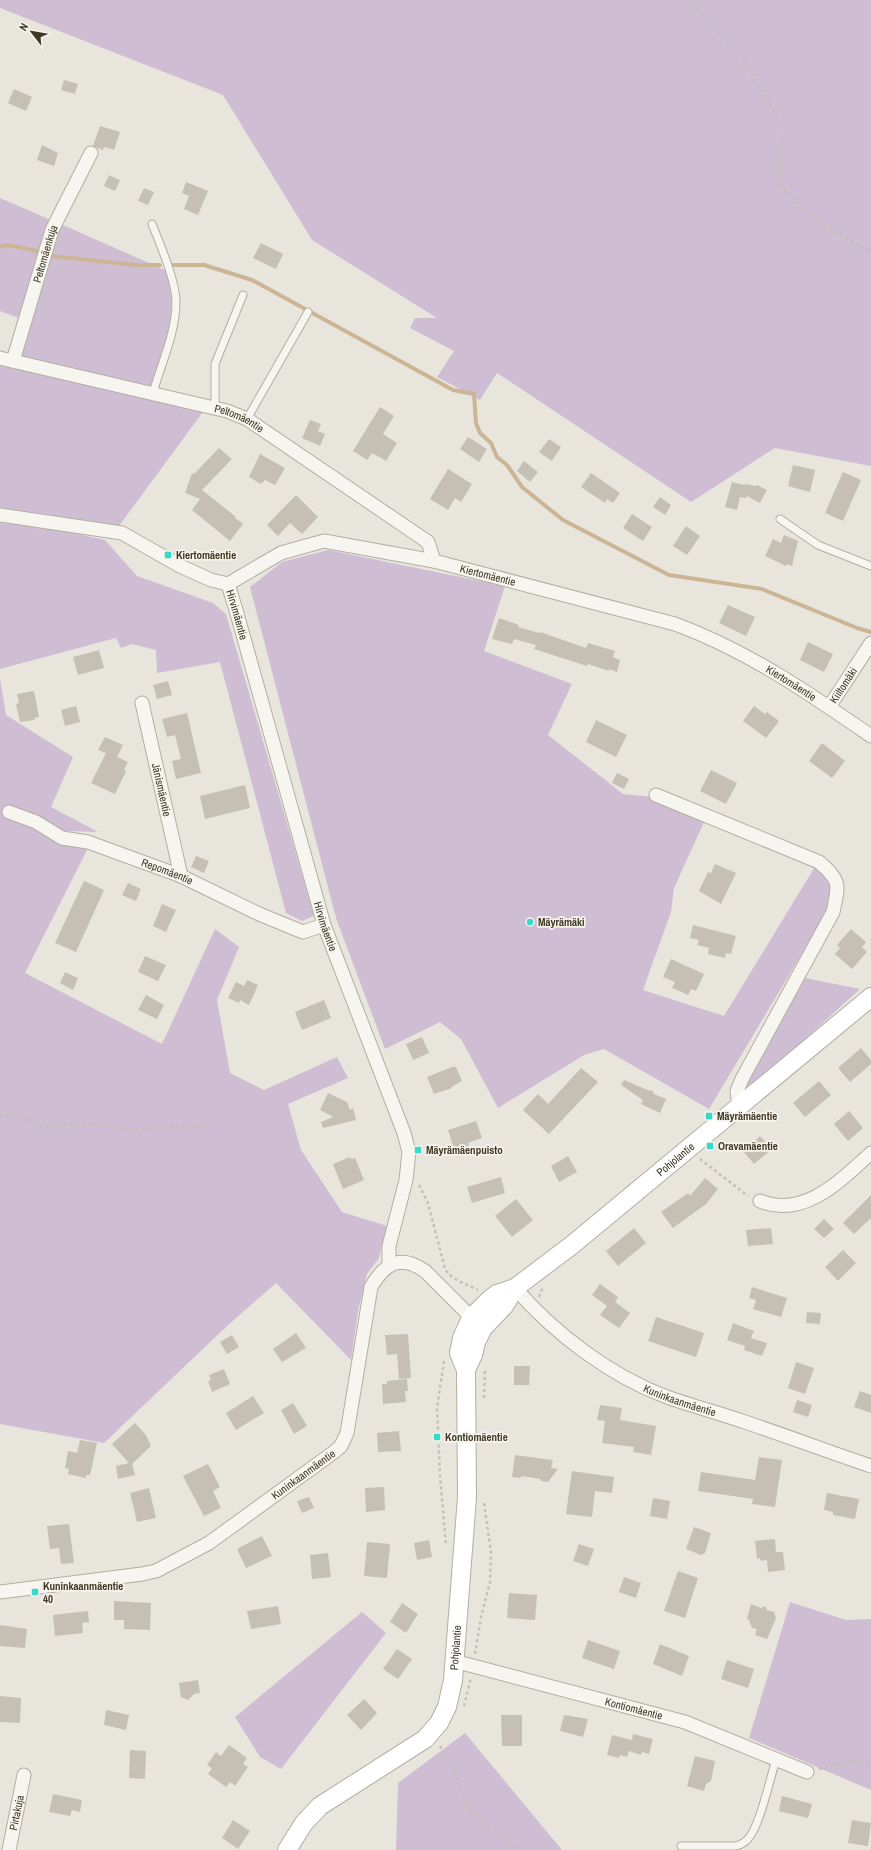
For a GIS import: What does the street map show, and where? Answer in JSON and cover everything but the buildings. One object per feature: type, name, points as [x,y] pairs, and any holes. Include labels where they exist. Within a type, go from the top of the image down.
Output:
[{"type":"street","name":"Peltomäenkuja","points":[[6,359],[52,230],[91,153]]},
{"type":"street","name":"Peltomäentie","points":[[6,359],[216,408],[247,419],[428,542],[434,561]]},
{"type":"street","points":[[0,515],[122,533],[180,566],[211,580],[228,584]]},
{"type":"street","name":"Kiertomäentie","points":[[228,584],[281,553],[324,541],[434,561],[676,624],[702,634],[766,666],[871,736]]},
{"type":"street","name":"Hirvimäentie","points":[[228,584],[324,925],[404,1133],[409,1152],[406,1180],[389,1246],[389,1264]]},
{"type":"street","name":"Kiiltomäki","points":[[829,707],[871,643]]},
{"type":"street","name":"Jänismäentie","points":[[142,703],[181,876]]},
{"type":"street","points":[[656,794],[819,862],[833,874],[838,889],[834,912],[742,1079],[738,1091],[739,1107]]},
{"type":"street","name":"Repomäentie","points":[[5,812],[36,822],[62,838],[88,842],[181,876],[259,914],[303,932],[324,925]]},
{"type":"street","name":"Pohjolantie","points":[[287,1850],[304,1823],[320,1806],[425,1739],[439,1723],[447,1707],[453,1680],[467,1497],[466,1370],[473,1355],[476,1342],[477,1323],[504,1306],[515,1288],[572,1245],[871,997]]},
{"type":"street","points":[[760,1201],[772,1206],[800,1204],[821,1194],[871,1153]]},
{"type":"street","points":[[389,1264],[406,1262],[415,1264],[425,1271],[477,1323]]},
{"type":"street","name":"Kuninkaanmäentie","points":[[0,1592],[142,1574],[156,1570],[209,1543],[334,1452],[341,1446],[347,1433],[371,1287],[379,1273],[389,1264]]},
{"type":"street","name":"Kuninkaanmäentie","points":[[515,1288],[530,1305],[564,1335],[625,1378],[666,1397],[746,1422],[871,1466]]},
{"type":"street","name":"Kontiomäentie","points":[[454,1661],[672,1718],[807,1772]]},
{"type":"street","name":"Pirtakuja","points":[[9,1850],[24,1775]]},
{"type":"lane","points":[[152,224],[165,258],[176,301],[174,324],[153,393]]},
{"type":"lane","points":[[216,408],[215,364],[243,295]]},
{"type":"lane","points":[[247,419],[308,312]]},
{"type":"lane","points":[[780,519],[818,545],[871,566]]},
{"type":"lane","points":[[681,1846],[735,1846],[742,1844],[749,1838],[757,1821],[776,1760]]},
{"type":"path","points":[[690,0],[742,58],[784,127],[781,150],[782,187],[816,220],[864,248],[871,250]]},
{"type":"path","points":[[0,1115],[16,1115],[43,1126],[103,1124],[127,1131],[215,1124]]},
{"type":"path","points":[[690,1148],[702,1162],[746,1195],[760,1201]]},
{"type":"path","points":[[418,1182],[428,1203],[445,1269],[448,1274],[480,1291]]},
{"type":"path","points":[[445,1357],[437,1408],[440,1475],[447,1550]]},
{"type":"path","points":[[483,1403],[485,1366]]},
{"type":"path","points":[[475,1657],[481,1617],[490,1582],[491,1552],[483,1500]]},
{"type":"path","points":[[438,1744],[453,1767],[466,1804],[479,1819],[498,1832],[511,1844],[515,1850]]},
{"type":"path","points":[[807,1772],[853,1761],[871,1767]]},
{"type":"shaded area","points":[[0,0],[871,0],[871,466],[775,448],[691,502],[497,373],[480,400],[437,377],[454,351],[410,328],[415,318],[437,318],[312,240],[223,95],[0,8]]},
{"type":"shaded area","points":[[0,198],[51,220],[19,318],[0,311]]},
{"type":"shaded area","points":[[63,225],[167,271],[172,301],[171,323],[151,388],[19,356],[57,233]]},
{"type":"shaded area","points":[[0,361],[205,409],[119,526],[0,510]]},
{"type":"shaded area","points":[[0,523],[36,525],[105,540],[137,576],[213,603],[226,614],[314,916],[302,921],[286,913],[220,662],[157,673],[156,650],[132,644],[121,648],[116,638],[0,669]]},
{"type":"shaded area","points":[[328,550],[505,586],[484,651],[572,684],[548,735],[623,794],[653,797],[705,820],[674,888],[671,912],[643,990],[724,1016],[816,865],[827,877],[831,885],[828,910],[709,1109],[604,1049],[584,1055],[498,1108],[461,1039],[440,1022],[385,1049],[336,918],[250,587],[282,562]]},
{"type":"shaded area","points":[[0,678],[6,715],[73,757],[51,807],[98,832],[65,831],[36,821],[88,848],[25,973],[162,1044],[215,929],[239,947],[217,1000],[230,1073],[264,1090],[337,1057],[348,1078],[288,1104],[301,1150],[342,1212],[387,1226],[379,1258],[367,1274],[358,1311],[351,1360],[276,1283],[227,1326],[104,1443],[0,1424]]},
{"type":"shaded area","points":[[805,978],[860,989],[804,1040],[749,1086],[745,1085]]},
{"type":"shaded area","points":[[790,1602],[846,1620],[871,1619],[871,1790],[749,1738]]},
{"type":"shaded area","points":[[362,1612],[386,1633],[281,1769],[260,1757],[235,1717]]},
{"type":"shaded area","points":[[465,1733],[562,1850],[396,1850],[398,1783]]},
{"type":"waterway","points":[[0,247],[8,245],[37,251]]},
{"type":"waterway","points":[[52,256],[135,265],[160,265]]},
{"type":"waterway","points":[[173,265],[204,265],[252,280],[453,390],[474,394],[476,423],[480,433],[491,443],[497,457],[507,465],[522,487],[563,520],[669,575],[762,589],[857,628],[871,632]]},
{"type":"place","name":"Kiertomäentie","points":[[168,555]]},
{"type":"place","name":"Mäyrämäki","points":[[530,922]]},
{"type":"place","name":"Mäyrämäentie","points":[[709,1116]]},
{"type":"place","name":"Oravamäentie","points":[[710,1146]]},
{"type":"place","name":"Mäyrämäenpuisto","points":[[418,1150]]},
{"type":"place","name":"Kontiomäentie","points":[[437,1437]]},
{"type":"place","name":"Kuninkaanmäentie 40","points":[[35,1592]]}]
